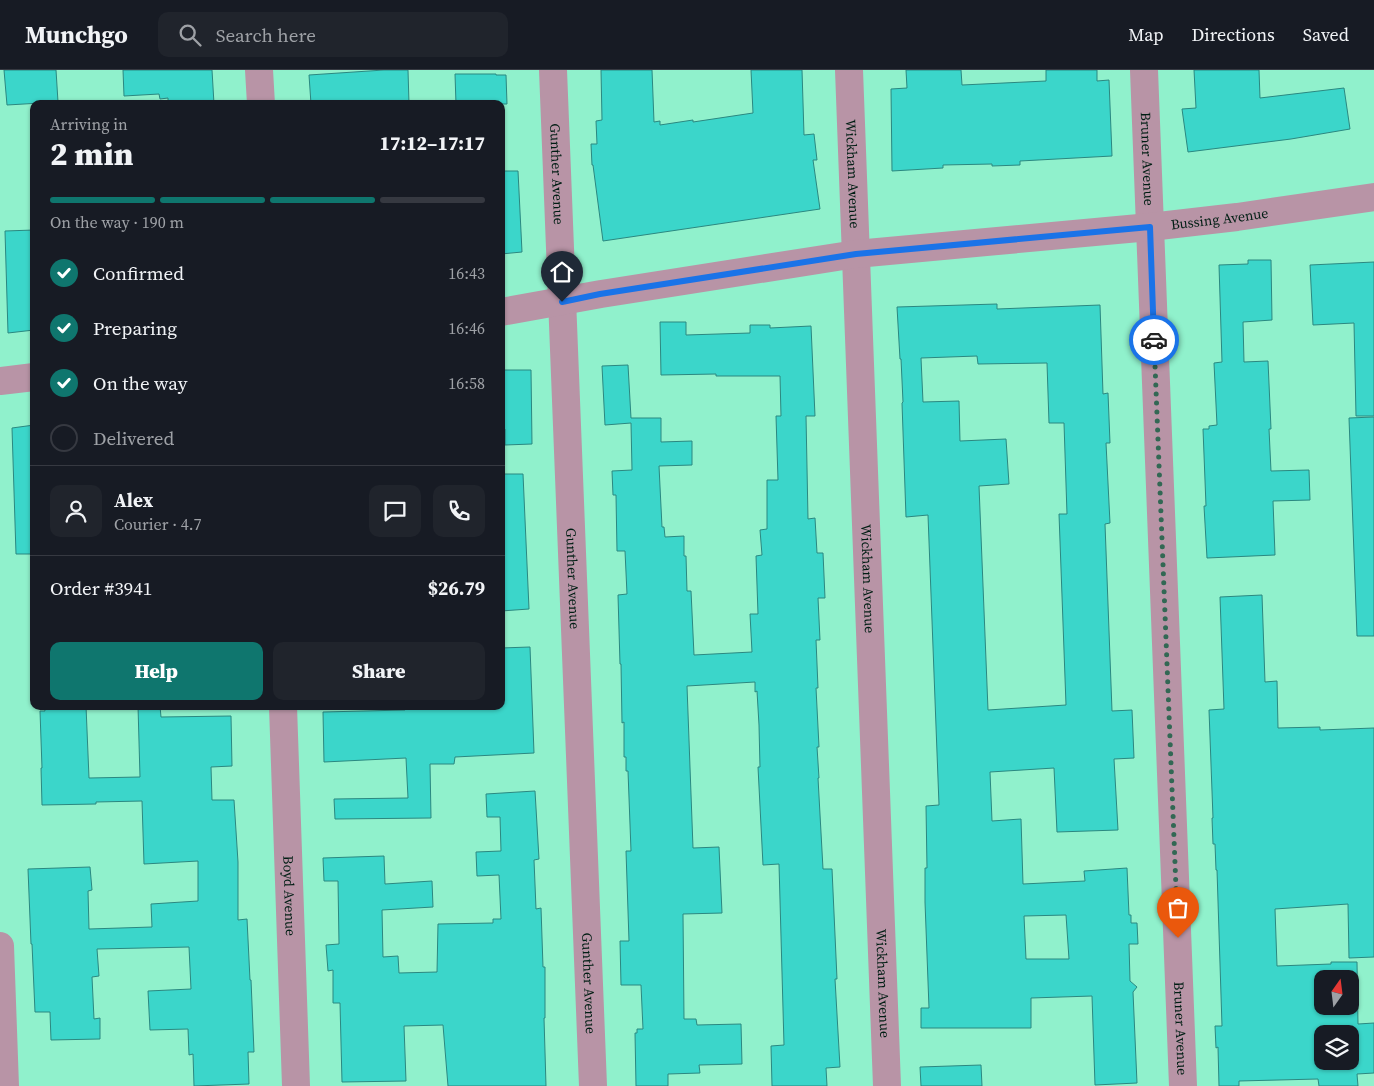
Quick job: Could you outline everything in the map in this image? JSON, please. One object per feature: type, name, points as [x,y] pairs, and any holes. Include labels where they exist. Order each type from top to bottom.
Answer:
[{"type":"street","points":[[259,70],[261,100]]},
{"type":"street","name":"Gunther Avenue","points":[[553,70],[593,1086]]},
{"type":"street","name":"Wickham Avenue","points":[[849,70],[887,1086]]},
{"type":"street","name":"Bruner Avenue","points":[[1144,70],[1184,1086]]},
{"type":"street","name":"Bussing Avenue","points":[[505,311],[600,294],[856,254],[1150,227],[1237,217],[1374,197]]},
{"type":"street","points":[[0,381],[30,377]]},
{"type":"street","name":"Boyd Avenue","points":[[283,710],[296,1086]]},
{"type":"street","points":[[0,946],[5,1086]]},
{"type":"building","points":[[4,70],[56,70],[58,100],[30,100],[30,104],[7,105]]},
{"type":"building","points":[[123,70],[212,70],[214,100],[168,100],[168,98],[160,99],[159,94],[124,96]]},
{"type":"building","points":[[408,70],[409,100],[311,100],[309,75]]},
{"type":"building","points":[[601,70],[652,70],[654,122],[660,121],[660,125],[753,113],[751,70],[802,70],[804,135],[814,134],[817,160],[813,160],[820,209],[603,241],[592,165],[591,144],[597,144],[596,121],[602,120]]},
{"type":"building","points":[[906,70],[961,70],[962,85],[1046,81],[1046,70],[1097,70],[1097,81],[1109,80],[1112,156],[1020,161],[1020,165],[943,165],[943,168],[892,171],[891,89],[907,88]]},
{"type":"building","points":[[1194,70],[1259,70],[1260,98],[1344,88],[1350,129],[1291,139],[1188,152],[1182,109],[1196,108]]},
{"type":"building","points":[[455,74],[506,75],[507,104],[505,104],[505,100],[456,100]]},
{"type":"building","points":[[505,171],[518,171],[522,252],[505,254]]},
{"type":"building","points":[[30,230],[30,330],[8,333],[5,231]]},
{"type":"building","points":[[1248,260],[1271,260],[1272,320],[1243,322],[1244,362],[1268,361],[1271,471],[1309,470],[1310,500],[1273,501],[1275,555],[1207,558],[1203,429],[1209,429],[1209,426],[1217,425],[1214,363],[1222,362],[1219,265],[1248,264]]},
{"type":"building","points":[[1374,262],[1374,416],[1356,416],[1354,323],[1313,325],[1310,265]]},
{"type":"building","points":[[997,304],[997,309],[1100,305],[1103,394],[1108,393],[1110,443],[1106,443],[1110,523],[1105,524],[1112,711],[1132,710],[1134,758],[1114,759],[1118,830],[1057,832],[1054,768],[990,772],[992,821],[1021,819],[1023,884],[1085,881],[1084,871],[1127,868],[1129,915],[1131,915],[1131,923],[1137,923],[1138,944],[1129,944],[1130,981],[1137,987],[1133,992],[1137,1083],[1095,1085],[1092,996],[1031,998],[1031,1028],[921,1028],[921,1008],[929,1008],[925,902],[925,868],[927,868],[926,806],[939,805],[928,515],[906,517],[903,402],[897,307]],"holes":[[[977,356],[978,364],[1047,363],[1049,423],[1064,423],[1067,514],[1059,514],[1066,705],[988,710],[979,486],[1009,484],[1006,439],[960,441],[959,401],[923,402],[921,358]],[[1066,915],[1069,959],[1026,959],[1024,916]]]},
{"type":"building","points":[[660,322],[686,322],[686,335],[750,333],[750,325],[770,325],[770,328],[811,326],[815,416],[806,416],[808,519],[815,518],[817,553],[823,553],[825,598],[818,598],[820,640],[816,640],[818,778],[823,869],[832,869],[840,1067],[826,1068],[827,1086],[772,1086],[771,1046],[784,1045],[779,864],[763,865],[758,767],[760,767],[759,725],[755,682],[687,686],[693,848],[719,847],[722,913],[683,914],[684,1019],[696,1019],[697,1025],[741,1024],[742,1064],[699,1065],[700,1073],[668,1074],[668,1086],[636,1086],[635,1033],[637,1033],[637,1029],[643,1029],[641,985],[621,985],[620,941],[629,941],[626,851],[631,851],[628,771],[626,771],[626,757],[624,757],[624,722],[622,723],[618,595],[627,594],[625,551],[617,551],[616,495],[613,495],[612,471],[632,470],[631,423],[605,425],[602,366],[628,365],[631,418],[661,418],[661,442],[692,441],[692,465],[659,466],[662,527],[664,527],[665,537],[684,536],[687,591],[691,591],[694,655],[752,652],[750,614],[758,614],[756,556],[762,555],[760,530],[767,529],[767,480],[778,480],[776,416],[781,416],[780,376],[661,375]]},
{"type":"building","points":[[505,370],[531,370],[532,444],[505,445]]},
{"type":"building","points":[[1374,417],[1374,636],[1357,636],[1349,418]]},
{"type":"building","points":[[30,426],[30,554],[16,554],[12,428]]},
{"type":"building","points":[[505,474],[523,474],[529,609],[505,611]]},
{"type":"building","points":[[1262,595],[1265,682],[1277,681],[1278,728],[1320,727],[1320,730],[1374,728],[1374,957],[1349,958],[1348,904],[1275,909],[1277,966],[1357,962],[1357,970],[1314,970],[1314,1015],[1358,1015],[1358,1024],[1374,1023],[1374,1073],[1357,1074],[1358,1086],[1319,1086],[1318,1079],[1239,1081],[1239,1086],[1219,1086],[1218,1047],[1216,1048],[1215,1026],[1222,1026],[1217,870],[1215,844],[1213,844],[1209,710],[1224,709],[1220,597]]},
{"type":"building","points":[[530,647],[534,753],[455,757],[454,764],[430,764],[431,818],[335,819],[334,799],[408,798],[406,758],[324,762],[323,712],[505,710],[505,648]]},
{"type":"building","points":[[86,710],[89,778],[140,777],[138,710],[160,710],[161,717],[231,716],[232,766],[211,767],[212,800],[234,800],[238,862],[238,920],[247,919],[251,980],[254,1052],[248,1052],[249,1084],[194,1086],[193,1054],[189,1055],[188,1029],[150,1030],[148,991],[191,989],[189,947],[97,949],[99,976],[92,977],[94,1019],[100,1018],[100,1039],[51,1040],[50,1012],[35,1012],[28,869],[90,867],[92,890],[88,891],[89,929],[152,927],[151,904],[198,901],[198,861],[144,864],[142,801],[42,805],[40,711]]},
{"type":"building","points":[[535,791],[539,859],[534,860],[536,909],[541,908],[543,967],[545,967],[546,1086],[448,1086],[443,1025],[404,1026],[406,1081],[342,1082],[340,1003],[333,1003],[333,970],[328,971],[326,945],[339,944],[338,881],[324,881],[323,858],[384,856],[385,884],[432,881],[433,907],[382,910],[383,957],[398,956],[399,973],[437,972],[438,924],[493,923],[493,919],[501,919],[499,875],[477,876],[476,852],[501,851],[500,817],[487,817],[486,794]]},
{"type":"building","points":[[981,1065],[982,1086],[921,1086],[920,1067]]},
{"type":"way so far","points":[[1154,340],[1178,938]]},
{"type":"route","points":[[562,302],[600,294],[856,254],[1150,227],[1154,340]]}]
